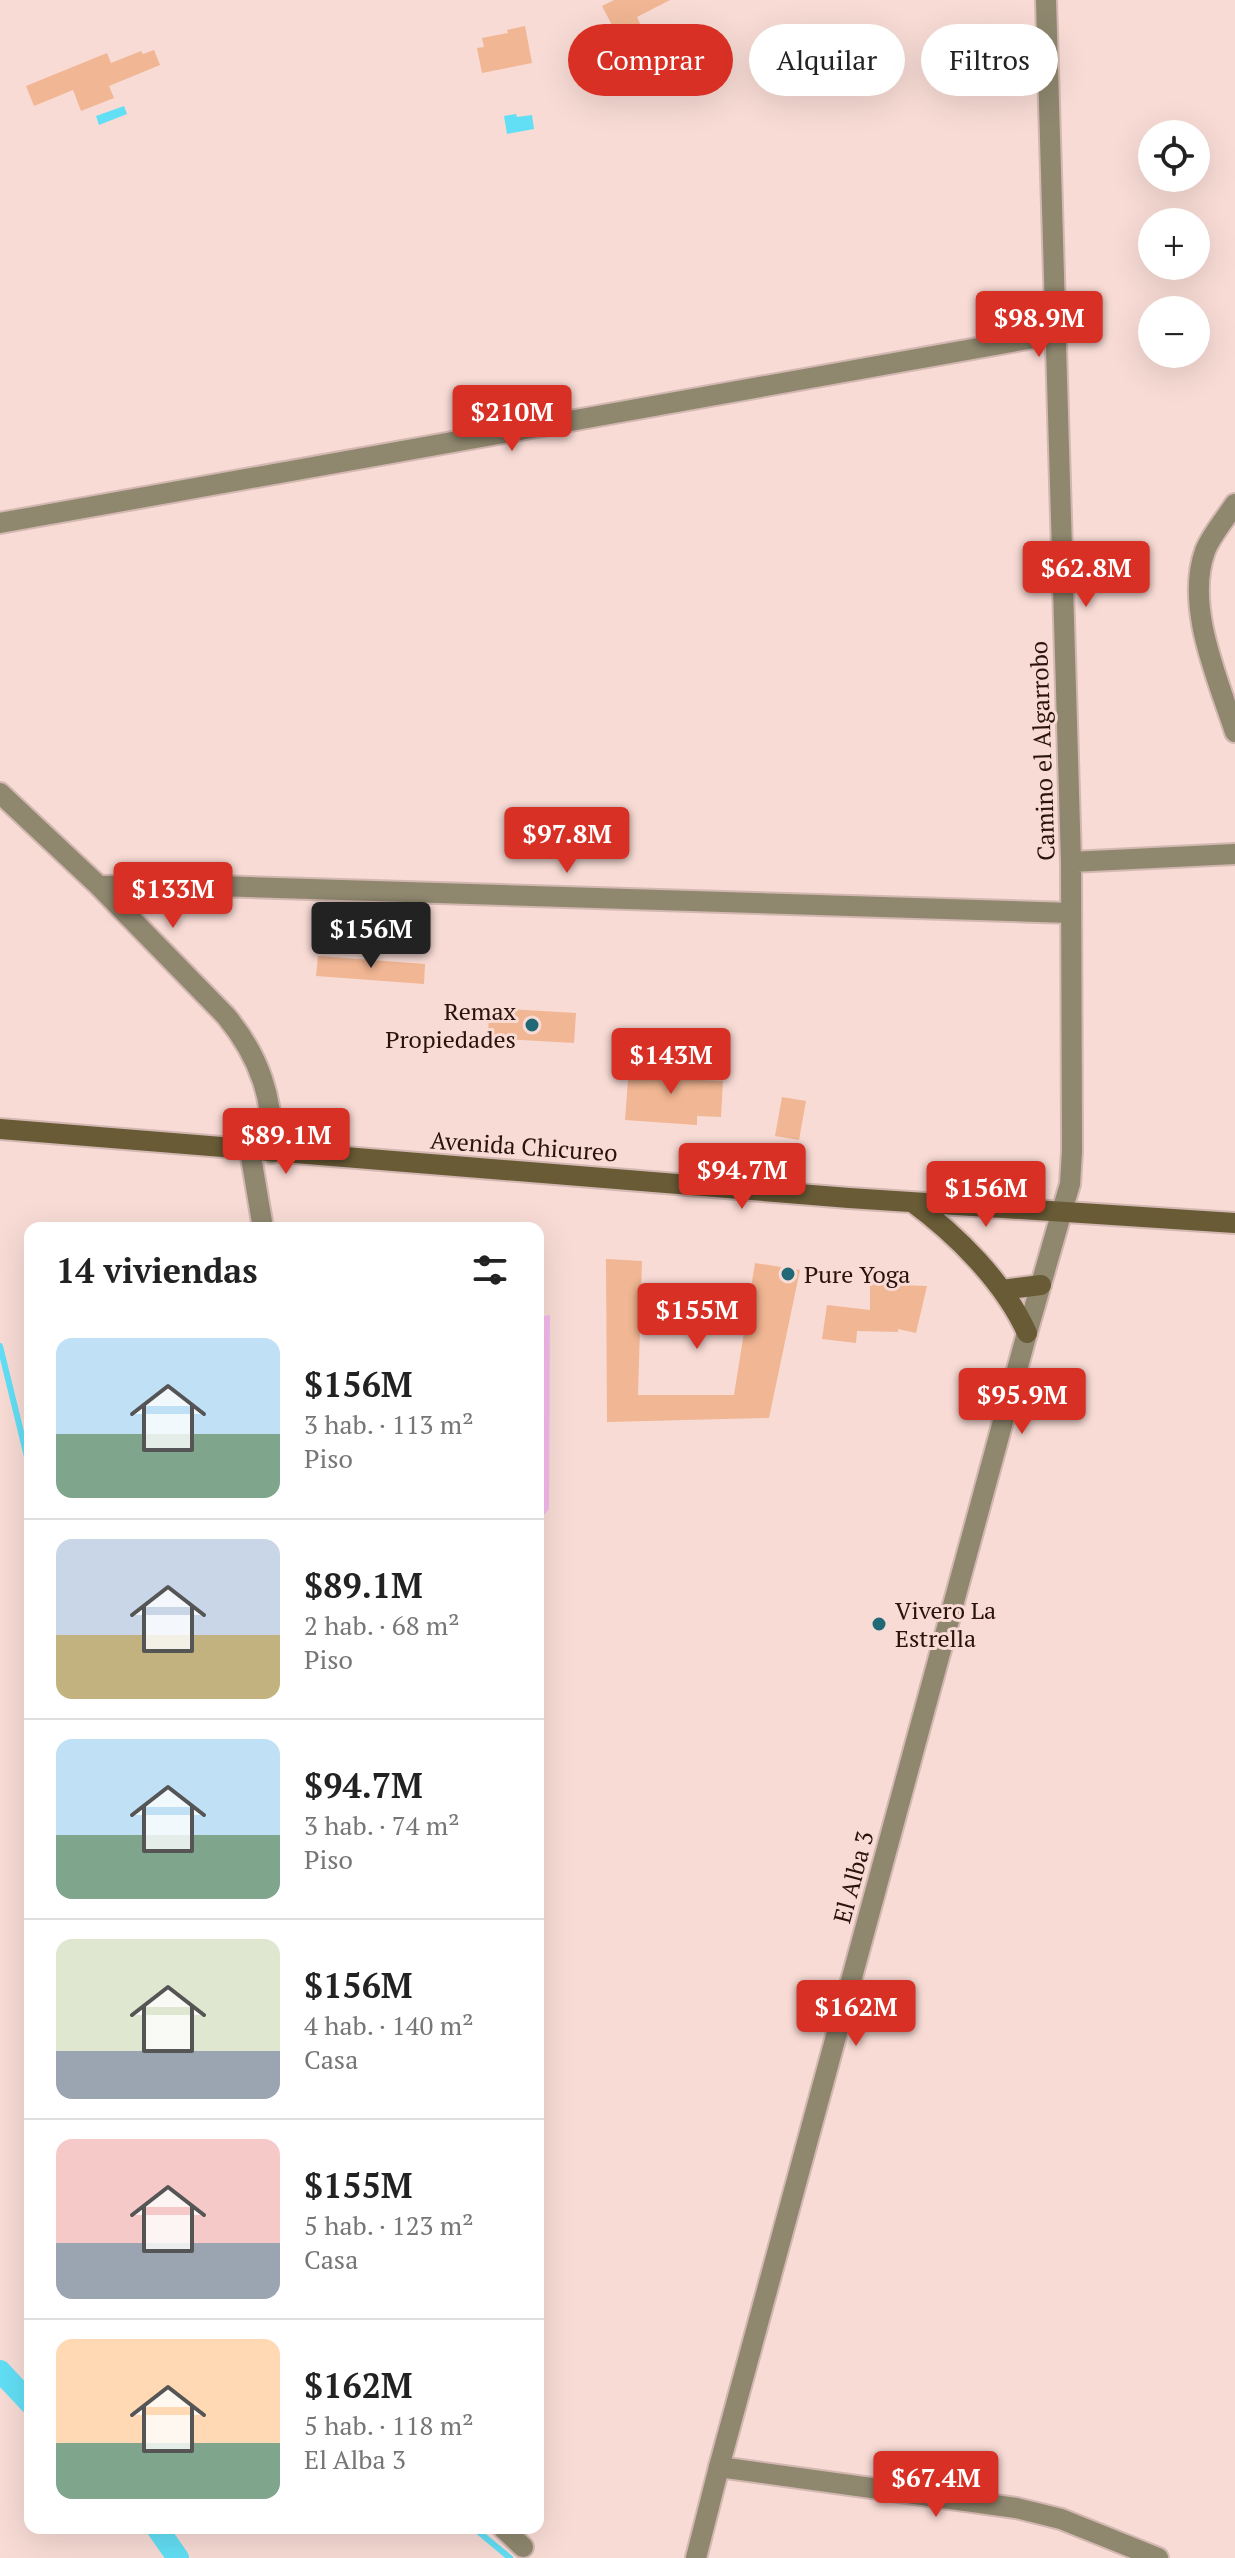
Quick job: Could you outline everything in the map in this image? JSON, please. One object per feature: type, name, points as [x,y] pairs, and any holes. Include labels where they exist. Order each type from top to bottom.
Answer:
[{"type":"main road","name":"Avenida Chicureo","points":[[0,1129],[912,1202],[1235,1223]]},
{"type":"main road","points":[[912,1202],[945,1228],[1002,1290],[1027,1333]]},
{"type":"main road","points":[[1002,1290],[1041,1285]]},
{"type":"street","name":"Camino el Algarrobo","points":[[1046,0],[1071,862],[1072,1159],[1070,1184],[1062,1211]]},
{"type":"street","points":[[0,523],[1056,334]]},
{"type":"street","points":[[1235,504],[1205,551],[1198,597],[1205,641],[1235,732]]},
{"type":"street","points":[[0,793],[99,886],[241,1034],[254,1055],[268,1094],[272,1113],[272,1153]]},
{"type":"street","points":[[1071,862],[1235,854]]},
{"type":"street","points":[[99,886],[185,885],[1071,913]]},
{"type":"street","points":[[250,1151],[262,1222]]},
{"type":"street","name":"El Alba 3","points":[[696,2558],[1062,1211]]},
{"type":"street","points":[[719,2467],[1016,2508],[1061,2519],[1158,2558]]},
{"type":"street","points":[[509,2534],[523,2547]]},
{"type":"shaded area","points":[[550,1315],[549,1509],[544,1515],[544,1316]]},
{"type":"water","points":[[124,106],[127,114],[99,125],[96,116]]},
{"type":"water","points":[[516,114],[517,117],[532,115],[534,129],[507,134],[504,116]]},
{"type":"building","points":[[614,0],[670,0],[637,17],[640,24],[611,24],[602,6]]},
{"type":"building","points":[[525,26],[532,63],[482,73],[477,48],[484,47],[482,38]]},
{"type":"building","points":[[154,50],[160,65],[109,86],[114,98],[81,111],[73,90],[34,106],[26,86],[107,53],[111,63],[141,51],[143,54]]},
{"type":"building","points":[[318,956],[425,964],[424,984],[316,976]]},
{"type":"building","name":"Remax Propiedades","points":[[489,1008],[576,1013],[574,1043],[488,1038]]},
{"type":"building","points":[[629,1067],[700,1072],[700,1080],[723,1081],[721,1117],[697,1116],[697,1125],[625,1120]]},
{"type":"building","points":[[782,1097],[806,1101],[799,1140],[775,1136]]},
{"type":"building","points":[[606,1259],[642,1261],[638,1395],[734,1395],[755,1263],[800,1270],[769,1418],[607,1422]]},
{"type":"building","points":[[870,1284],[927,1286],[916,1333],[898,1329],[898,1332],[857,1331],[856,1343],[822,1339],[827,1305],[870,1310]]},
{"type":"waterway","points":[[0,1346],[24,1444]]},
{"type":"waterway","points":[[0,2371],[24,2397]]},
{"type":"waterway","points":[[161,2534],[178,2558]]},
{"type":"waterway","points":[[481,2534],[510,2558]]},
{"type":"place","name":"Remax Propiedades","points":[[532,1025]]},
{"type":"place","name":"Pure Yoga","points":[[788,1274]]},
{"type":"place","name":"Vivero La Estrella","points":[[879,1624]]}]
